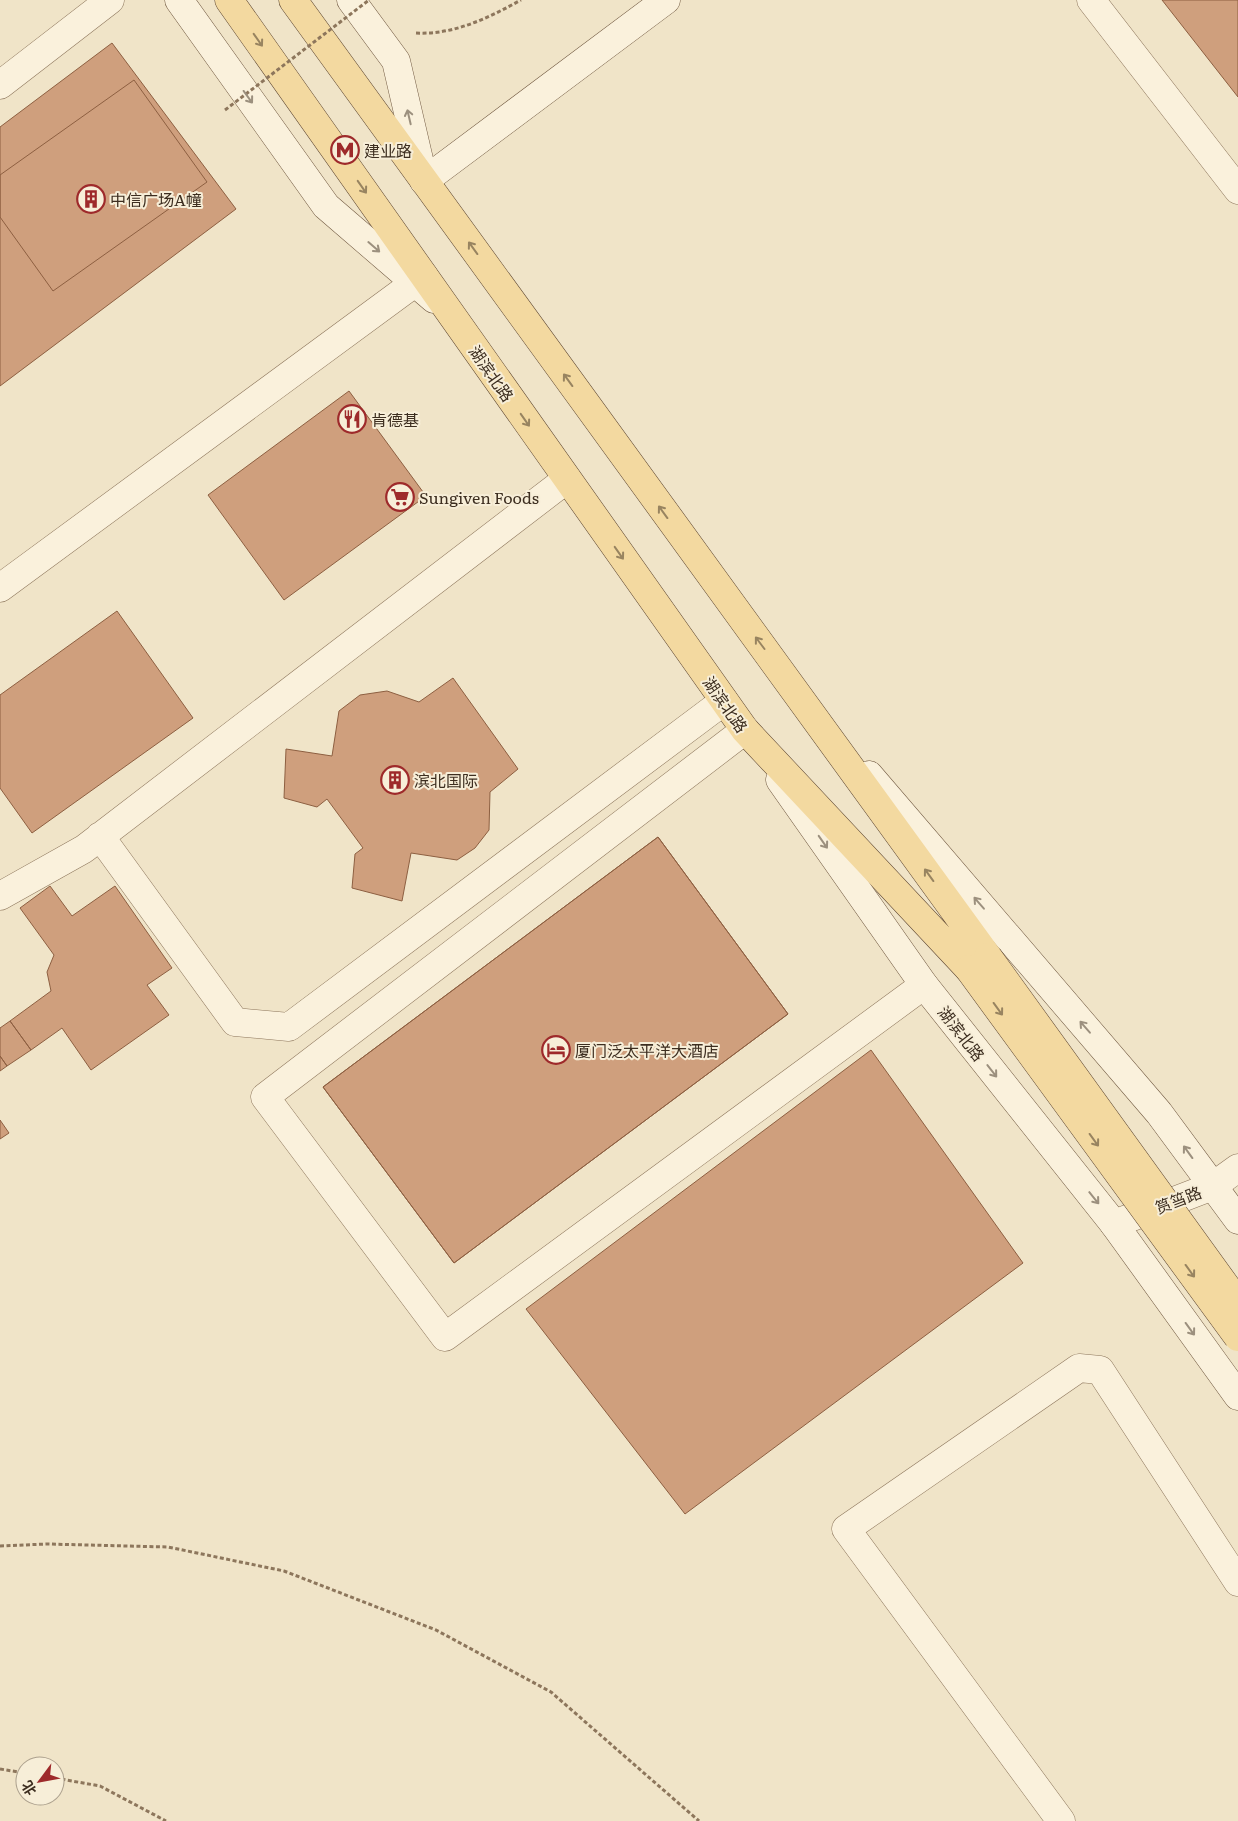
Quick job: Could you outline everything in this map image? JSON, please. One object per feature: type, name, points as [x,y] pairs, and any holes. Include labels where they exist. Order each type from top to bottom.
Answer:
[{"type":"main road","name":"湖滨北路","points":[[230,0],[420,279],[449,312],[745,730]]},
{"type":"main road","points":[[293,0],[717,586],[789,682],[979,963],[1238,1337]]},
{"type":"main road","points":[[745,730],[979,963],[1238,1303]]},
{"type":"street","points":[[0,85],[110,0]]},
{"type":"street","points":[[0,588],[420,279],[326,206],[179,0]]},
{"type":"street","points":[[363,4],[396,61],[424,181],[666,0]]},
{"type":"street","points":[[1091,0],[1238,190]]},
{"type":"street","points":[[0,896],[84,849],[567,479]]},
{"type":"street","points":[[789,682],[1159,1113],[1238,1220]]},
{"type":"street","points":[[100,836],[235,1022],[289,1027],[724,701]]},
{"type":"street","points":[[745,730],[265,1097],[446,1337],[924,985]]},
{"type":"street","name":"湖滨北路","points":[[745,730],[924,985],[1114,1224],[1238,1396]]},
{"type":"street","name":"筼筜路","points":[[1114,1224],[1213,1186],[1238,1168]]},
{"type":"street","points":[[1061,1821],[846,1529],[1079,1368],[1100,1370],[1238,1582]]},
{"type":"path","points":[[363,4],[369,0]]},
{"type":"path","points":[[225,110],[369,0]]},
{"type":"path","points":[[415,33],[433,34],[463,27],[496,14],[521,0]]},
{"type":"path","points":[[0,1546],[47,1544],[168,1547],[284,1570],[436,1630],[551,1692],[698,1821]]},
{"type":"path","points":[[0,1769],[15,1771]]},
{"type":"path","points":[[65,1780],[100,1786],[166,1821]]},
{"type":"building","points":[[1162,0],[1238,0],[1238,97]]},
{"type":"building","points":[[112,43],[236,209],[0,386],[0,127]]},
{"type":"building","name":"中信广场A幢","points":[[134,80],[207,182],[53,291],[0,217],[0,175]]},
{"type":"building","points":[[349,391],[426,496],[284,600],[208,495]]},
{"type":"building","points":[[117,611],[193,718],[32,833],[0,788],[0,695]]},
{"type":"building","name":"滨北国际","points":[[453,678],[518,769],[490,792],[489,830],[475,848],[457,860],[411,853],[402,901],[352,888],[355,854],[363,848],[327,799],[317,807],[284,798],[286,749],[332,756],[339,711],[360,695],[387,691],[419,702]]},
{"type":"building","name":"厦门泛太平洋大酒店","points":[[658,837],[788,1014],[454,1263],[323,1087]]},
{"type":"building","name":"厦门泛太平洋大酒店","points":[[658,837],[788,1014],[454,1263],[323,1087]]},
{"type":"building","points":[[50,886],[72,916],[115,886],[172,968],[147,985],[169,1015],[91,1070],[62,1028],[31,1050],[10,1021],[51,991],[47,972],[54,955],[20,908]]},
{"type":"building","points":[[10,1021],[31,1050],[7,1066],[0,1056],[0,1028]]},
{"type":"building","points":[[871,1050],[1023,1263],[685,1514],[526,1309]]},
{"type":"building","points":[[0,1056],[7,1066],[0,1071]]},
{"type":"building","points":[[0,1120],[9,1133],[0,1139]]},
{"type":"place","name":"建业路","points":[[345,150]]},
{"type":"place","name":"中信广场A幢","points":[[91,199]]},
{"type":"place","name":"肯德基","points":[[352,419]]},
{"type":"place","name":"Sungiven Foods","points":[[400,497]]},
{"type":"place","name":"滨北国际","points":[[395,780]]},
{"type":"place","name":"厦门泛太平洋大酒店","points":[[556,1050]]}]
